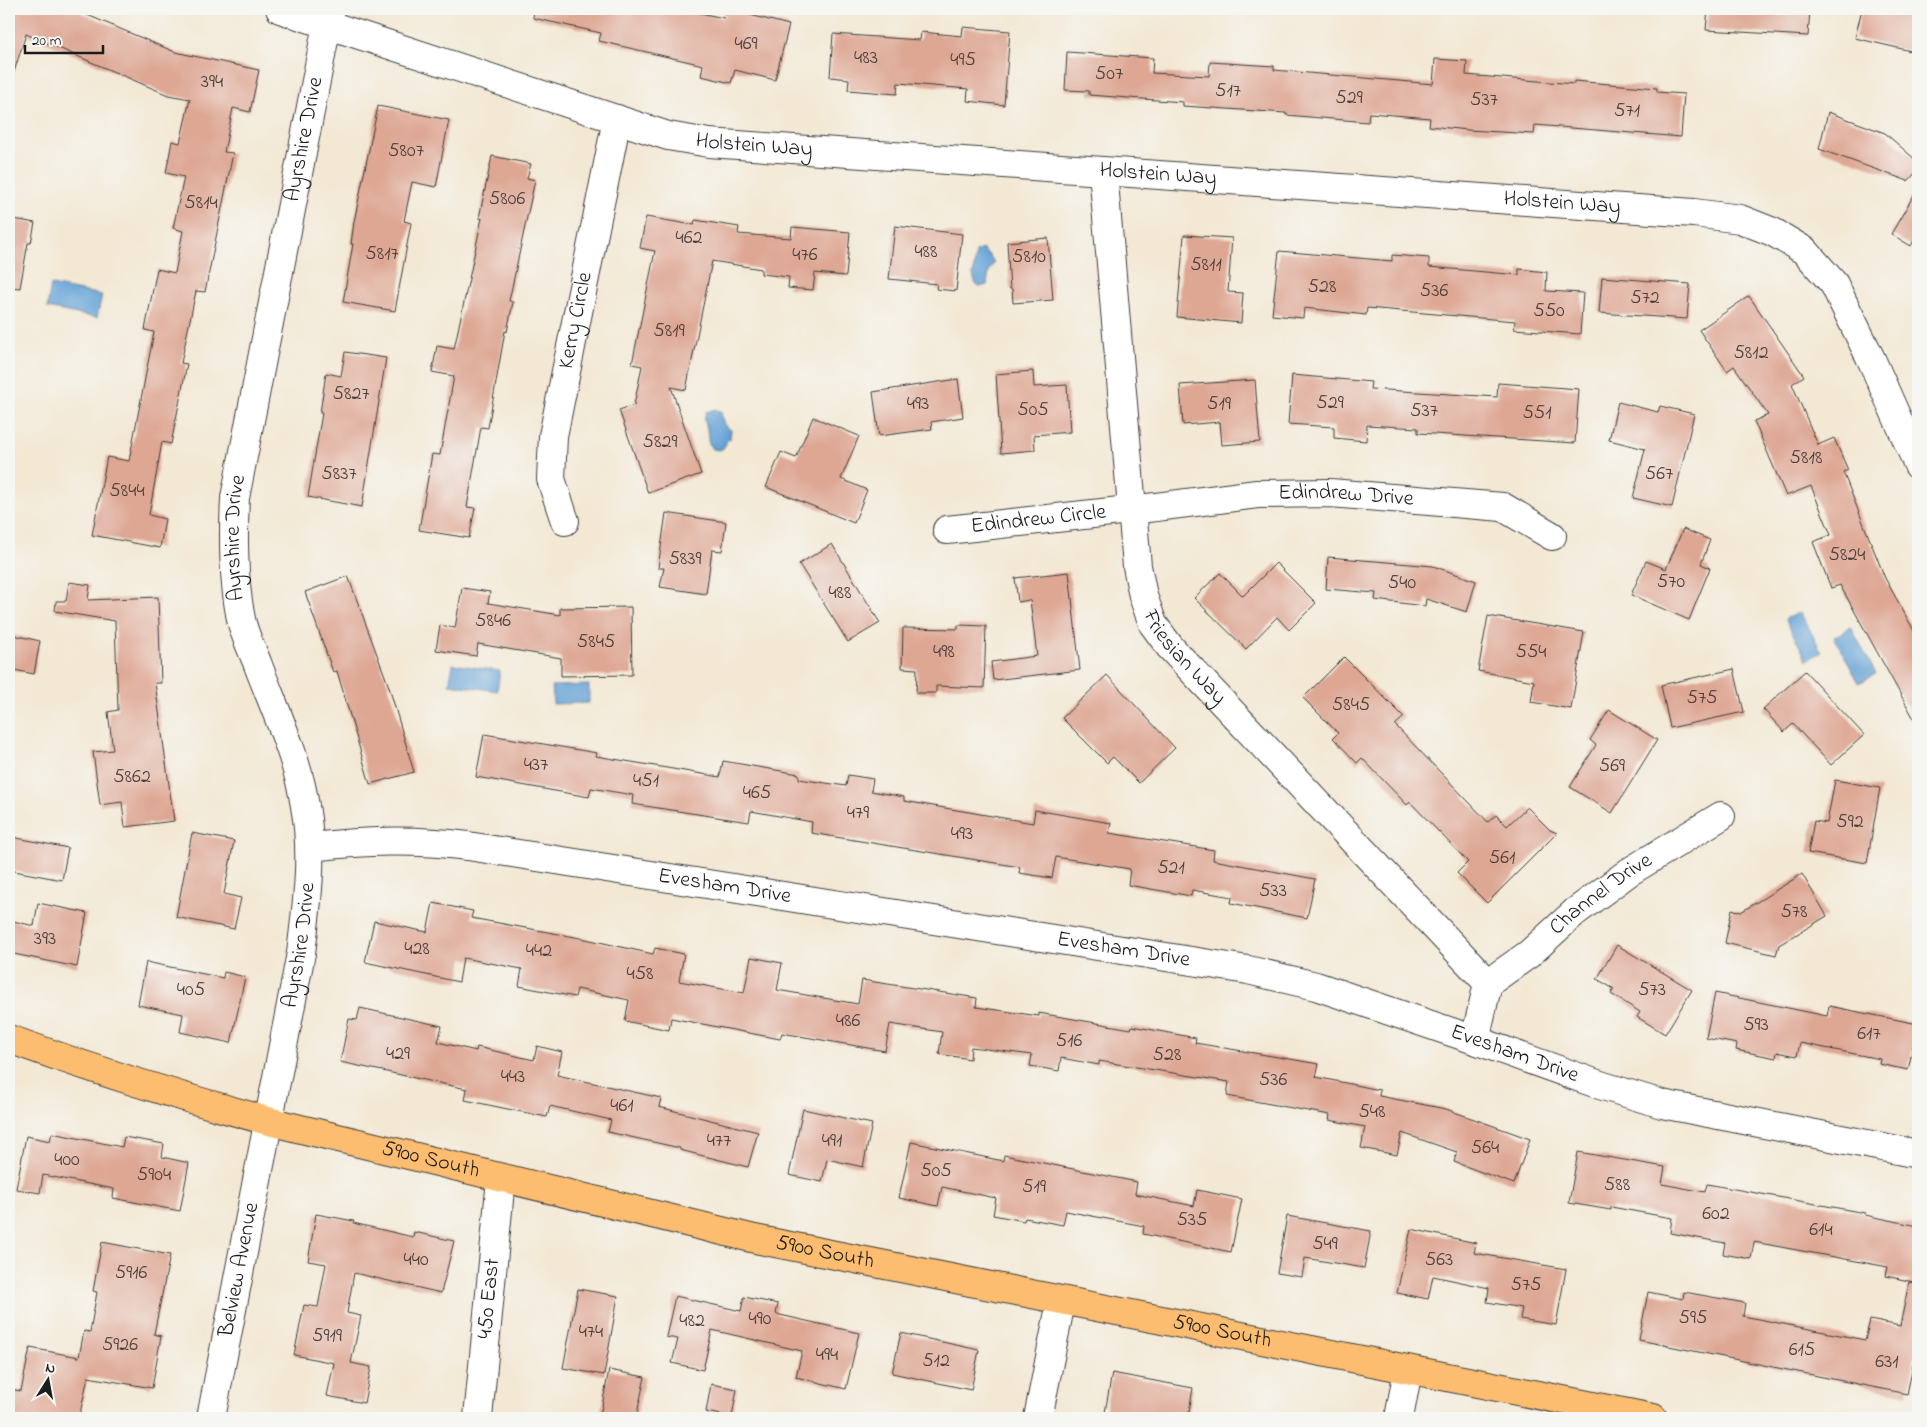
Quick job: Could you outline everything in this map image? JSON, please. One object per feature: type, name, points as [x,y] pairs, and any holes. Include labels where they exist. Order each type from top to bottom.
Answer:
[{"type":"main road","name":"5900 South","points":[[9,1039],[100,1071],[268,1121],[501,1179],[755,1239],[1061,1302],[1653,1418]]},
{"type":"street","name":"Holstein Way","points":[[280,9],[329,16],[617,119],[668,136],[709,143],[1694,213],[1740,219],[1773,232],[1805,251],[1834,284],[1872,360],[1918,465]]},
{"type":"street","name":"Ayrshire Drive","points":[[268,1121],[301,953],[310,888],[310,847],[305,805],[293,760],[241,620],[236,577],[235,498],[329,16]]},
{"type":"street","name":"Kerry Circle","points":[[565,521],[551,479],[553,436],[617,119]]},
{"type":"street","name":"Friesian Way","points":[[1103,171],[1137,566],[1143,596],[1153,624],[1170,648],[1488,983]]},
{"type":"street","name":"Edindrew Drive","points":[[1131,510],[1257,494],[1330,493],[1504,507],[1552,536]]},
{"type":"street","name":"Edindrew Circle","points":[[947,530],[1131,510]]},
{"type":"street","name":"Channel Drive","points":[[1488,983],[1529,954],[1575,912],[1629,872],[1721,816]]},
{"type":"street","name":"Evesham Drive","points":[[310,847],[403,840],[468,846],[1238,968],[1316,986],[1600,1085],[1662,1104],[1918,1154]]},
{"type":"street","points":[[1475,1040],[1488,983]]},
{"type":"street","name":"Belview Avenue","points":[[211,1418],[268,1121]]},
{"type":"street","name":"450 East","points":[[478,1418],[501,1179]]},
{"type":"street","points":[[1038,1418],[1061,1302]]},
{"type":"street","points":[[1398,1418],[1408,1370]]},
{"type":"water","points":[[982,249],[991,257],[994,263],[989,271],[987,285],[980,287],[976,285],[973,275],[976,252]]},
{"type":"water","points":[[51,285],[102,295],[97,318],[47,308]]},
{"type":"water","points":[[715,409],[721,412],[724,425],[731,430],[730,439],[727,440],[724,448],[719,450],[712,449],[710,446],[704,420],[706,412]]},
{"type":"water","points":[[1800,612],[1822,652],[1807,660],[1785,619]]},
{"type":"water","points":[[1851,627],[1876,674],[1859,683],[1834,637]]},
{"type":"water","points":[[453,664],[500,671],[497,691],[449,684]]},
{"type":"water","points":[[589,685],[589,703],[553,704],[552,686]]},
{"type":"building","points":[[9,9],[73,9],[175,52],[259,70],[250,112],[233,108],[224,152],[233,153],[205,292],[196,291],[181,363],[187,364],[171,444],[162,442],[149,515],[165,519],[160,548],[92,535],[107,457],[129,461],[154,332],[145,330],[157,269],[175,273],[183,231],[173,228],[184,177],[166,173],[172,141],[180,143],[190,99],[168,95],[26,34],[13,75],[9,74]]},
{"type":"building","points":[[534,9],[681,9],[724,18],[727,9],[789,25],[775,80],[735,70],[731,83],[701,76],[703,65],[599,41],[601,33],[533,18]]},
{"type":"building","points":[[1708,9],[1810,9],[1808,36],[1706,30]]},
{"type":"building","points":[[1862,9],[1918,9],[1918,40],[1915,52],[1855,38]]},
{"type":"building","points":[[963,27],[1010,31],[1004,105],[967,101],[968,89],[898,83],[897,94],[848,90],[849,79],[830,77],[833,34],[920,40],[921,32],[962,36]]},
{"type":"building","points":[[1067,52],[1153,58],[1152,73],[1209,76],[1210,62],[1274,66],[1274,70],[1433,84],[1435,59],[1467,61],[1466,75],[1574,84],[1574,81],[1657,88],[1657,92],[1684,94],[1681,137],[1535,125],[1534,134],[1468,130],[1429,126],[1430,118],[1369,113],[1368,122],[1286,115],[1286,113],[1183,106],[1183,102],[1089,95],[1089,91],[1065,90]]},
{"type":"building","points":[[378,106],[449,120],[436,187],[412,182],[404,221],[411,223],[395,311],[343,302],[353,244],[351,244],[354,222]]},
{"type":"building","points":[[1828,112],[1885,133],[1918,162],[1918,170],[1908,181],[1819,149]]},
{"type":"building","points":[[492,156],[531,164],[527,178],[535,180],[509,301],[513,302],[507,332],[505,331],[488,428],[481,427],[467,507],[475,508],[469,538],[419,530],[432,454],[440,455],[454,376],[432,372],[437,346],[454,349],[482,218],[479,218]]},
{"type":"building","points":[[1918,188],[1918,233],[1911,246],[1891,234]]},
{"type":"building","points":[[646,217],[694,225],[695,220],[739,227],[738,234],[791,238],[792,227],[850,232],[846,276],[815,273],[813,290],[788,288],[789,277],[761,274],[761,269],[712,261],[686,390],[671,387],[701,474],[648,493],[619,410],[634,405],[642,366],[632,364],[655,251],[640,248]]},
{"type":"building","points":[[9,218],[35,223],[31,243],[28,243],[20,288],[9,287]]},
{"type":"building","points":[[895,226],[962,234],[956,291],[936,289],[937,284],[889,279]]},
{"type":"building","points":[[1184,235],[1232,238],[1228,292],[1243,293],[1241,323],[1177,317]]},
{"type":"building","points":[[1048,238],[1053,300],[1013,303],[1012,289],[1010,289],[1007,242]]},
{"type":"building","points":[[1279,251],[1392,261],[1392,255],[1429,258],[1429,267],[1519,275],[1519,269],[1547,272],[1546,291],[1583,293],[1580,334],[1514,329],[1515,321],[1367,308],[1366,315],[1304,308],[1303,318],[1272,315]]},
{"type":"building","points":[[1602,277],[1690,284],[1687,319],[1599,313]]},
{"type":"building","points":[[1749,296],[1804,376],[1792,384],[1818,445],[1834,438],[1848,470],[1843,472],[1885,578],[1918,638],[1918,726],[1840,585],[1831,588],[1813,542],[1831,535],[1811,486],[1786,496],[1754,421],[1768,415],[1734,366],[1727,371],[1699,330]]},
{"type":"building","points":[[345,352],[386,358],[362,507],[308,497],[322,413],[320,413],[326,373],[341,376]]},
{"type":"building","points":[[1033,371],[1034,387],[1067,385],[1070,432],[1034,435],[1035,450],[1001,453],[996,374]]},
{"type":"building","points":[[1292,375],[1371,382],[1370,389],[1497,397],[1498,383],[1579,389],[1575,443],[1418,433],[1418,428],[1367,425],[1366,441],[1334,438],[1334,427],[1288,424]]},
{"type":"building","points":[[958,379],[963,417],[931,422],[932,429],[879,436],[873,392]]},
{"type":"building","points":[[1255,380],[1260,442],[1222,445],[1220,422],[1183,425],[1180,385]]},
{"type":"building","points":[[1618,402],[1658,412],[1660,406],[1694,414],[1672,507],[1633,498],[1645,449],[1609,440]]},
{"type":"building","points":[[813,417],[859,436],[841,479],[867,490],[854,523],[766,487],[781,452],[796,458]]},
{"type":"building","points":[[666,513],[726,522],[722,551],[712,550],[706,594],[660,587],[664,568],[658,568]]},
{"type":"building","points":[[1683,529],[1710,540],[1701,564],[1710,568],[1689,620],[1631,595],[1646,561],[1666,569]]},
{"type":"building","points":[[832,544],[880,623],[848,642],[799,564]]},
{"type":"building","points":[[1328,557],[1433,566],[1476,581],[1467,612],[1426,599],[1425,606],[1375,600],[1376,593],[1326,589]]},
{"type":"building","points":[[1276,563],[1316,603],[1289,630],[1277,617],[1246,649],[1194,598],[1220,573],[1243,596]]},
{"type":"building","points":[[1069,572],[1080,670],[993,680],[991,662],[1037,656],[1030,600],[1018,602],[1015,578]]},
{"type":"building","points":[[348,576],[389,687],[414,772],[370,784],[337,671],[333,672],[305,592]]},
{"type":"building","points":[[69,582],[90,585],[88,600],[158,597],[161,683],[155,683],[174,821],[125,827],[122,802],[100,805],[93,752],[113,750],[108,712],[118,710],[115,621],[55,611],[56,601],[66,601]]},
{"type":"building","points":[[462,588],[490,592],[488,603],[560,615],[560,608],[631,607],[632,675],[561,676],[561,658],[478,644],[476,656],[436,650],[440,625],[455,628]]},
{"type":"building","points":[[1488,616],[1584,632],[1571,709],[1531,702],[1534,681],[1478,671]]},
{"type":"building","points":[[958,625],[986,626],[984,688],[936,686],[936,693],[916,693],[917,669],[902,668],[903,628],[958,629]]},
{"type":"building","points":[[9,634],[40,641],[34,674],[9,669]]},
{"type":"building","points":[[1344,657],[1404,717],[1395,725],[1488,822],[1496,815],[1507,826],[1527,807],[1550,830],[1557,833],[1487,903],[1457,873],[1468,862],[1410,802],[1407,805],[1362,758],[1357,763],[1333,738],[1338,733],[1303,698]]},
{"type":"building","points":[[1734,669],[1744,712],[1670,728],[1661,685]]},
{"type":"building","points":[[1805,671],[1864,735],[1831,765],[1793,724],[1784,732],[1763,709]]},
{"type":"building","points":[[1107,675],[1175,748],[1139,783],[1113,757],[1107,763],[1062,718]]},
{"type":"building","points":[[1609,710],[1657,740],[1612,813],[1570,787],[1596,745],[1590,740]]},
{"type":"building","points":[[484,734],[597,753],[596,756],[720,777],[723,761],[799,774],[799,779],[846,786],[848,775],[873,779],[871,791],[904,797],[904,801],[1033,823],[1035,810],[1111,823],[1109,833],[1214,850],[1213,860],[1315,879],[1307,918],[1231,903],[1232,897],[1192,890],[1191,896],[1128,885],[1130,869],[1056,857],[1052,878],[1019,873],[1020,867],[811,833],[812,822],[751,811],[749,822],[632,804],[633,795],[591,788],[589,797],[476,777]]},
{"type":"building","points":[[1835,780],[1880,788],[1867,863],[1808,853],[1814,821],[1827,823]]},
{"type":"building","points":[[192,833],[234,841],[224,894],[241,898],[234,929],[176,917]]},
{"type":"building","points":[[12,837],[68,848],[62,880],[9,870],[9,851]]},
{"type":"building","points":[[1802,874],[1827,916],[1779,945],[1776,955],[1725,943],[1732,909],[1741,912]]},
{"type":"building","points":[[38,903],[87,913],[77,967],[9,953],[9,920],[34,926]]},
{"type":"building","points":[[433,903],[473,911],[471,918],[586,939],[653,954],[655,948],[684,954],[679,981],[744,993],[751,957],[782,963],[777,990],[858,1004],[862,980],[977,998],[976,1007],[1039,1016],[1039,1013],[1131,1029],[1132,1026],[1196,1038],[1195,1043],[1319,1064],[1316,1077],[1380,1090],[1379,1096],[1446,1109],[1530,1139],[1514,1184],[1454,1162],[1457,1152],[1402,1133],[1397,1155],[1361,1148],[1365,1127],[1329,1120],[1330,1115],[1227,1096],[1229,1082],[1099,1061],[1099,1065],[1061,1058],[1059,1071],[1030,1066],[1032,1055],[971,1047],[970,1059],[939,1054],[942,1032],[890,1024],[885,1051],[782,1033],[780,1039],[671,1018],[669,1030],[625,1021],[629,1000],[577,989],[575,997],[519,986],[522,969],[463,958],[459,982],[365,962],[374,921],[427,932]]},
{"type":"building","points":[[1617,945],[1692,990],[1665,1034],[1637,1017],[1640,1012],[1611,994],[1614,989],[1597,979]]},
{"type":"building","points":[[146,962],[223,978],[224,972],[245,977],[231,1043],[180,1032],[183,1014],[138,1005]]},
{"type":"building","points":[[1715,993],[1827,1016],[1829,1006],[1918,1024],[1908,1070],[1879,1064],[1880,1059],[1800,1043],[1797,1056],[1777,1052],[1776,1058],[1736,1050],[1737,1044],[1706,1038]]},
{"type":"building","points":[[360,1008],[442,1026],[438,1042],[476,1051],[477,1047],[534,1060],[537,1046],[562,1052],[557,1075],[661,1098],[659,1107],[758,1132],[748,1167],[680,1150],[680,1148],[608,1132],[611,1120],[550,1106],[547,1117],[465,1100],[467,1089],[340,1062],[349,1019],[357,1020]]},
{"type":"building","points":[[803,1109],[872,1124],[863,1167],[827,1159],[822,1182],[789,1175]]},
{"type":"building","points":[[52,1133],[122,1147],[124,1137],[164,1144],[162,1157],[189,1163],[180,1211],[113,1198],[114,1189],[43,1175],[40,1193],[16,1189],[26,1136],[50,1141]]},
{"type":"building","points":[[911,1142],[1003,1161],[1004,1155],[1137,1182],[1135,1194],[1194,1206],[1197,1190],[1242,1199],[1231,1252],[1143,1234],[1144,1226],[1066,1211],[1063,1225],[1025,1218],[1024,1221],[993,1215],[996,1198],[942,1187],[938,1206],[899,1198]]},
{"type":"building","points":[[1578,1152],[1665,1167],[1662,1184],[1705,1192],[1707,1184],[1865,1213],[1865,1215],[1918,1226],[1918,1283],[1886,1276],[1888,1267],[1754,1242],[1751,1259],[1723,1254],[1725,1243],[1670,1233],[1672,1218],[1611,1207],[1611,1210],[1569,1203]]},
{"type":"building","points":[[316,1214],[354,1221],[353,1223],[413,1237],[414,1232],[454,1241],[441,1293],[354,1273],[347,1313],[361,1316],[351,1363],[371,1367],[364,1403],[327,1396],[334,1363],[294,1355],[304,1305],[318,1307],[326,1264],[308,1261]]},
{"type":"building","points":[[1287,1216],[1371,1231],[1364,1268],[1305,1258],[1302,1277],[1277,1273]]},
{"type":"building","points":[[1411,1229],[1476,1243],[1474,1253],[1566,1269],[1556,1325],[1520,1319],[1522,1308],[1487,1302],[1489,1288],[1433,1276],[1428,1299],[1397,1293]]},
{"type":"building","points":[[102,1242],[170,1255],[154,1334],[161,1336],[152,1388],[88,1377],[79,1418],[9,1418],[9,1389],[21,1391],[30,1348],[79,1357],[84,1331],[90,1332],[97,1292],[93,1291]]},
{"type":"building","points":[[1909,1282],[1918,1283],[1918,1341],[1907,1394],[1639,1340],[1648,1292],[1683,1299],[1684,1292],[1745,1303],[1743,1316],[1865,1340],[1870,1320],[1900,1326]]},
{"type":"building","points":[[578,1289],[618,1296],[604,1375],[563,1368]]},
{"type":"building","points":[[675,1296],[741,1311],[744,1297],[778,1304],[776,1314],[859,1333],[846,1389],[796,1377],[802,1351],[712,1330],[703,1370],[672,1363],[678,1339],[666,1337]]},
{"type":"building","points":[[901,1333],[979,1350],[971,1390],[892,1373]]},
{"type":"building","points":[[609,1370],[645,1377],[636,1418],[600,1416]]},
{"type":"building","points":[[1112,1373],[1193,1388],[1188,1418],[1104,1418]]},
{"type":"building","points":[[711,1384],[737,1389],[732,1417],[706,1412]]}]
